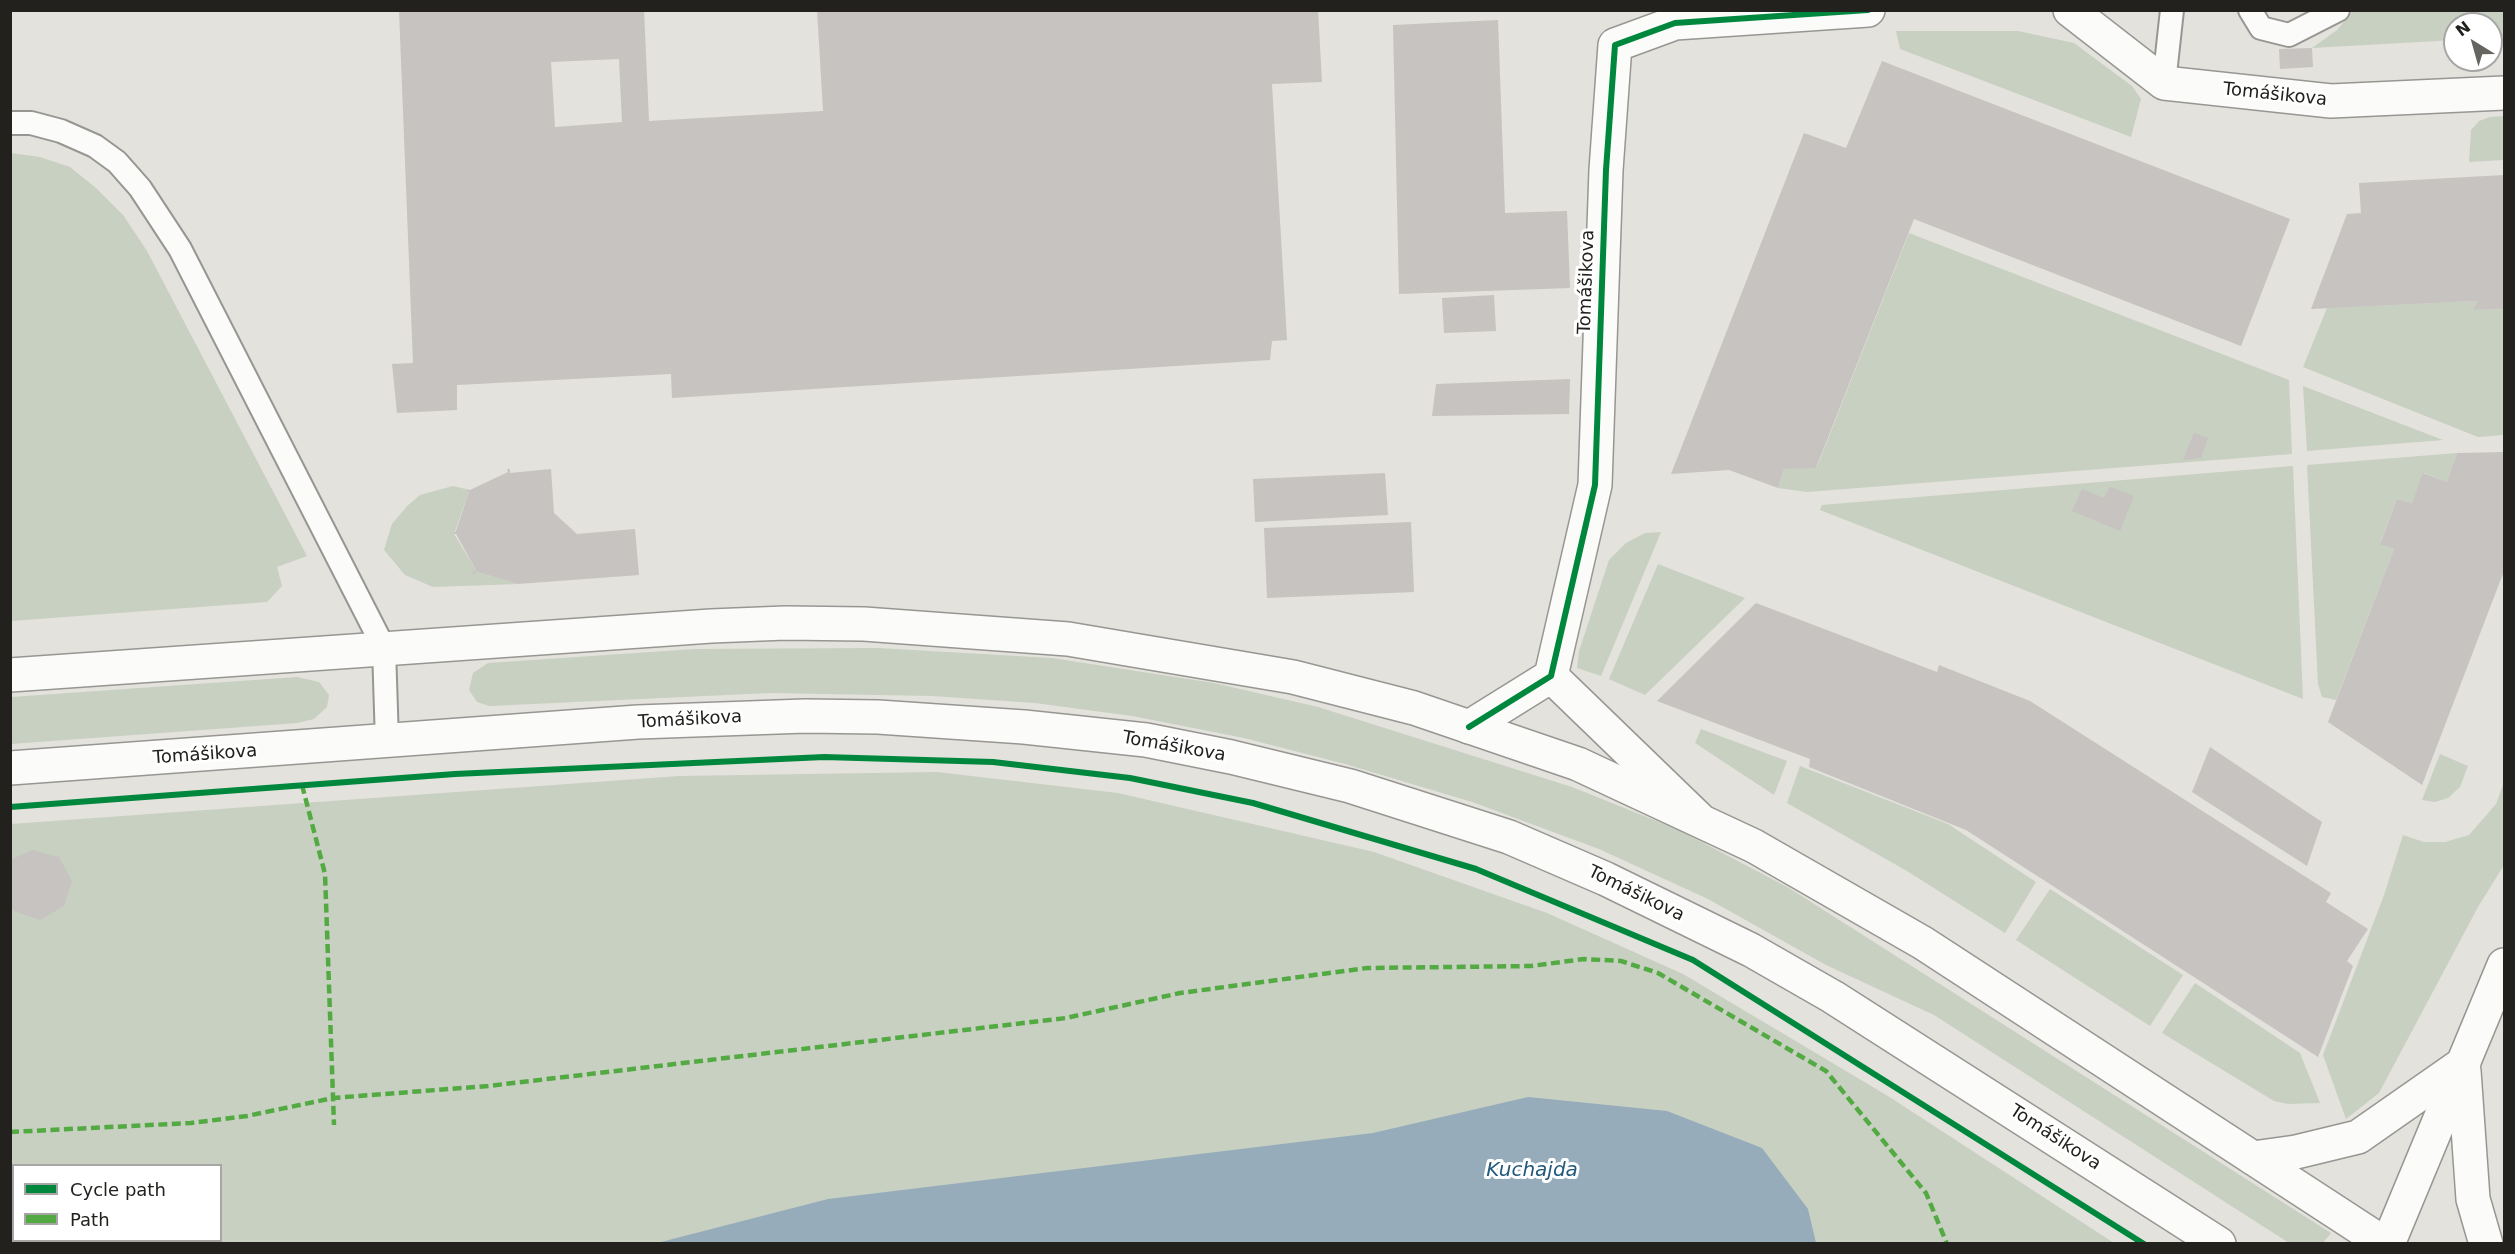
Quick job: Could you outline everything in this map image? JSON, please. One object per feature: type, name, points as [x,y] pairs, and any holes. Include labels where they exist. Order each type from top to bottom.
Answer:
[{"type":"main road","name":"Tomášikova","points":[[1551,676],[1595,485],[1606,170],[1615,45],[1675,22],[1868,10]]},
{"type":"main road","points":[[2070,10],[2164,83]]},
{"type":"main road","name":"Tomášikova","points":[[2164,83],[2331,101],[2505,93]]},
{"type":"main road","points":[[10,675],[747,624],[864,624],[961,629],[1113,645],[1293,677],[1414,708],[1578,764],[1698,818],[1792,867],[1923,943],[2387,1244],[2505,965]]},
{"type":"main road","points":[[1469,727],[1551,676],[1698,818]]},
{"type":"main road","name":"Tomášikova","points":[[10,768],[720,717],[878,717],[1024,727],[1146,740],[1232,757],[1350,786],[1432,810],[1557,856],[1751,950],[1852,1009],[2219,1244]]},
{"type":"main road","points":[[2253,1158],[2296,1152],[2358,1137],[2464,1063]]},
{"type":"main road","points":[[2464,1063],[2473,1198],[2486,1244]]},
{"type":"lane","points":[[2164,83],[2172,10]]},
{"type":"lane","points":[[2250,10],[2261,28],[2289,35],[2338,10]]},
{"type":"lane","points":[[10,123],[31,123],[61,131],[95,146],[117,162],[141,188],[180,249],[384,648],[387,742]]},
{"type":"green space","points":[[2354,10],[2504,11],[2504,37],[2503,12],[2443,12],[2443,41],[2312,48],[2337,30]]},
{"type":"green space","points":[[1896,31],[2018,31],[2074,43],[2132,86],[2141,99],[2131,137],[1900,49]]},
{"type":"green space","points":[[2504,116],[2504,160],[2469,162],[2471,130],[2479,121]]},
{"type":"green space","points":[[11,153],[40,157],[70,167],[96,188],[123,215],[147,251],[307,556],[277,567],[282,586],[267,602],[11,621]]},
{"type":"green space","points":[[1909,233],[2289,380],[2292,454],[1807,492],[1778,488],[1784,469],[1817,467]]},
{"type":"green space","points":[[2477,301],[2473,310],[2504,309],[2504,435],[2478,437],[2303,367],[2327,308]]},
{"type":"green space","points":[[2303,386],[2443,440],[2307,451]]},
{"type":"green space","points":[[2457,453],[2447,482],[2424,473],[2412,503],[2397,499],[2380,543],[2394,549],[2336,700],[2322,697],[2318,684],[2307,465]]},
{"type":"green space","points":[[2293,466],[2303,699],[1820,510],[1822,505]]},
{"type":"green space","points":[[453,486],[470,490],[467,490],[469,492],[454,534],[476,570],[474,575],[477,572],[518,584],[433,587],[405,575],[384,550],[392,524],[407,506],[420,495]]},
{"type":"green space","points":[[1661,532],[1601,676],[1577,668],[1579,651],[1609,560],[1626,543],[1645,533]]},
{"type":"green space","points":[[1658,564],[1745,598],[1645,695],[1609,679]]},
{"type":"green space","points":[[878,648],[1052,658],[1214,683],[1318,707],[1572,787],[1679,830],[1789,888],[2331,1233],[2323,1243],[2289,1243],[1934,1015],[1826,965],[1708,899],[1599,849],[1472,802],[1345,764],[1244,738],[1132,716],[1035,703],[932,696],[770,693],[489,706],[477,702],[469,690],[473,673],[488,663],[695,649]]},
{"type":"green space","points":[[297,677],[319,682],[329,695],[327,707],[314,719],[297,723],[11,744],[11,697]]},
{"type":"green space","points":[[1701,729],[1787,761],[1774,795],[1695,743]]},
{"type":"green space","points":[[2440,754],[2468,766],[2460,787],[2448,798],[2435,802],[2422,800]]},
{"type":"green space","points":[[1800,766],[1948,824],[2036,882],[2005,933],[1907,871],[1787,803]]},
{"type":"green space","points":[[937,772],[1118,793],[1374,852],[1547,913],[1683,974],[1888,1096],[2114,1243],[11,1244],[11,824],[679,776]]},
{"type":"green space","points":[[2504,782],[2504,865],[2478,907],[2379,1093],[2346,1119],[2323,1055],[2384,895],[2403,835],[2424,842],[2445,842],[2469,835],[2496,804]]},
{"type":"green space","points":[[2050,889],[2183,975],[2150,1026],[2016,940]]},
{"type":"green space","points":[[2195,983],[2300,1053],[2320,1103],[2288,1104],[2274,1101],[2162,1033]]},
{"type":"water","name":"Kuchajda","points":[[1528,1097],[1667,1111],[1762,1148],[1808,1209],[1816,1243],[657,1243],[828,1199],[1373,1133]]},
{"type":"building","points":[[399,10],[644,10],[649,121],[823,111],[817,10],[1318,10],[1322,82],[1272,84],[1287,340],[1272,341],[1270,360],[672,398],[671,374],[457,385],[457,410],[397,413],[392,364],[413,363]],"holes":[[[619,59],[622,122],[555,127],[551,62]]]},
{"type":"building","points":[[1498,20],[1505,213],[1567,211],[1570,288],[1399,294],[1393,25]]},
{"type":"building","points":[[2312,48],[2313,67],[2280,69],[2279,49]]},
{"type":"building","points":[[1882,61],[2290,219],[2241,346],[1914,219],[1816,468],[1784,469],[1778,488],[1729,470],[1671,474],[1804,133],[1846,148]]},
{"type":"building","points":[[2504,175],[2504,309],[2473,310],[2477,301],[2311,309],[2347,214],[2361,213],[2359,183]]},
{"type":"building","points":[[1494,295],[1496,331],[1444,333],[1442,298]]},
{"type":"building","points":[[1570,379],[1569,414],[1432,416],[1436,384]]},
{"type":"building","points":[[2194,433],[2208,438],[2201,458],[2183,460]]},
{"type":"building","points":[[2504,452],[2504,571],[2422,785],[2328,722],[2394,549],[2380,544],[2397,499],[2412,503],[2423,473],[2447,482],[2457,453]]},
{"type":"building","points":[[507,469],[510,469],[510,473],[551,469],[554,513],[577,534],[635,529],[639,575],[518,584],[477,572],[474,575],[472,573],[476,570],[456,534],[453,534],[469,492],[466,490],[508,472]]},
{"type":"building","points":[[1385,473],[1388,515],[1255,522],[1253,479]]},
{"type":"building","points":[[2110,487],[2134,496],[2120,531],[2072,511],[2082,489],[2104,498]]},
{"type":"building","points":[[1411,522],[1414,592],[1267,598],[1264,528]]},
{"type":"building","points":[[1756,603],[1937,672],[1939,665],[2030,701],[2331,893],[2326,902],[2368,929],[2347,961],[2353,966],[2318,1057],[1966,830],[1809,767],[1810,759],[1657,701]]},
{"type":"building","points":[[2210,747],[2322,822],[2307,866],[2192,792]]},
{"type":"building","points":[[32,850],[59,857],[72,881],[64,906],[40,920],[14,911],[10,904],[10,860]]},
{"type":"marked path","points":[[302,785],[325,874],[334,1125]]},
{"type":"marked path","points":[[10,1132],[191,1123],[247,1116],[333,1098],[488,1086],[1066,1018],[1180,993],[1367,968],[1531,966],[1584,959],[1621,961],[1658,973],[1826,1071],[1926,1193],[1947,1244]]},
{"type":"cycle path","points":[[1469,727],[1551,676],[1595,485],[1606,170],[1615,45],[1675,23],[1868,10]]},
{"type":"cycle path","points":[[10,807],[455,774],[824,757],[993,762],[1130,778],[1253,803],[1476,869],[1693,960],[2144,1244]]}]
